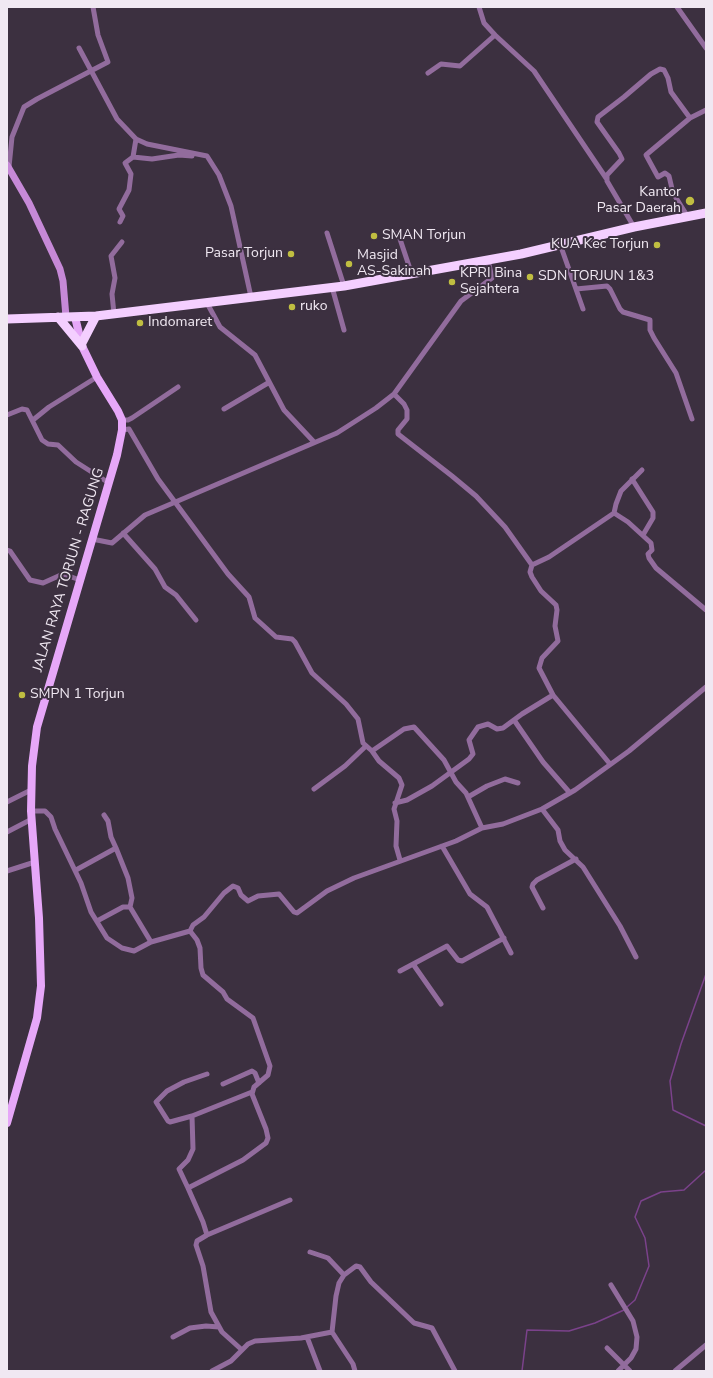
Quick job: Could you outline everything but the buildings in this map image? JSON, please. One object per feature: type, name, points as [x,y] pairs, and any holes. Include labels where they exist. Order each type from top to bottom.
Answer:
[{"type":"highway","points":[[7,318],[96,316],[332,288],[412,275],[488,260],[634,227],[706,213]]},
{"type":"highway","points":[[82,344],[96,316]]},
{"type":"highway","points":[[66,317],[82,344]]},
{"type":"main road","points":[[66,317],[82,344],[97,377],[122,420]]},
{"type":"main road","name":"JALAN RAYA TORJUN - RAGUNG","points":[[7,1123],[37,1018],[41,986],[32,815],[33,756],[37,727],[117,456],[122,430],[122,420]]},
{"type":"street","points":[[66,317],[63,281],[60,269],[29,203],[8,166],[12,137],[24,107],[108,62],[98,35],[93,7]]},
{"type":"street","points":[[479,7],[484,23],[534,71],[606,178],[634,227]]},
{"type":"street","points":[[677,7],[706,48]]},
{"type":"street","points":[[428,73],[441,64],[460,66],[495,35]]},
{"type":"street","points":[[78,48],[117,119],[136,139],[147,144],[207,156],[219,175],[231,206],[251,297]]},
{"type":"street","points":[[606,178],[609,172],[622,160],[619,153],[597,122],[598,117],[650,74],[657,70],[664,70],[668,78],[671,92],[690,118]]},
{"type":"street","points":[[688,217],[673,193],[669,176],[665,173],[658,177],[646,155],[690,118],[706,110]]},
{"type":"street","points":[[133,157],[136,139]]},
{"type":"street","points":[[120,222],[123,216],[119,209],[129,190],[131,174],[125,163],[133,157],[152,159],[178,155],[207,156]]},
{"type":"street","points":[[327,233],[344,286]]},
{"type":"street","points":[[398,233],[412,275]]},
{"type":"street","points":[[114,314],[112,294],[115,278],[111,256],[122,242]]},
{"type":"street","points":[[560,244],[583,309]]},
{"type":"street","points":[[92,539],[112,543],[145,515],[314,442],[356,422],[394,394],[461,301],[492,278],[488,260]]},
{"type":"street","points":[[576,289],[607,286],[623,312],[650,320],[650,330],[676,373],[692,419]]},
{"type":"street","points":[[332,288],[344,330]]},
{"type":"street","points":[[207,303],[220,327],[255,355],[268,383],[284,410],[314,442]]},
{"type":"street","points":[[33,420],[49,407],[97,377]]},
{"type":"street","points":[[224,409],[268,383]]},
{"type":"street","points":[[122,420],[132,418],[178,387]]},
{"type":"street","points":[[394,394],[404,404],[408,417],[398,430],[398,434],[476,496],[505,527],[532,565]]},
{"type":"street","points":[[7,415],[25,409],[33,420],[38,436],[45,443],[58,445],[76,462],[109,483]]},
{"type":"street","points":[[122,430],[129,429],[158,479],[174,502],[228,574],[249,597],[255,618],[276,637],[292,639],[295,642],[312,673],[358,719],[363,743],[372,751],[379,761],[394,773],[401,782],[401,789],[395,803],[396,846],[400,860]]},
{"type":"street","points":[[610,764],[553,695],[539,668],[542,658],[558,641],[555,626],[557,610],[556,605],[541,591],[530,572],[532,565],[549,557],[614,513],[618,496],[632,479],[642,470]]},
{"type":"street","points":[[632,479],[653,512],[654,518],[643,535]]},
{"type":"street","points":[[614,513],[643,535],[652,546],[648,554],[656,568],[706,610]]},
{"type":"street","points":[[123,533],[155,569],[165,587],[176,595],[196,620]]},
{"type":"street","points":[[7,550],[10,551],[30,580],[42,583],[62,574],[80,580]]},
{"type":"street","points":[[190,932],[192,926],[204,917],[224,893],[233,886],[238,888],[244,898],[248,901],[258,896],[278,894],[294,912],[297,913],[327,891],[354,878],[442,846],[482,828],[503,824],[542,809],[570,793],[659,728],[706,687]]},
{"type":"street","points":[[395,803],[407,800],[451,773],[471,757],[472,750],[469,740],[478,727],[488,724],[500,729],[553,695]]},
{"type":"street","points":[[514,720],[543,762],[570,793]]},
{"type":"street","points":[[372,751],[404,729],[414,727],[439,752],[451,773],[468,797],[482,828]]},
{"type":"street","points":[[314,789],[344,766],[366,746]]},
{"type":"street","points":[[468,797],[487,786],[505,779],[518,783]]},
{"type":"street","points":[[7,802],[32,790]]},
{"type":"street","points":[[542,809],[558,830],[560,841],[565,850],[576,859],[620,926],[636,957]]},
{"type":"street","points":[[7,832],[32,815],[45,811],[49,813],[76,870],[91,912],[107,938],[122,948],[134,952],[151,942],[190,932]]},
{"type":"street","points":[[104,815],[108,820],[111,837],[128,878],[132,898],[130,907],[151,942]]},
{"type":"street","points":[[442,846],[470,894],[487,907],[511,953]]},
{"type":"street","points":[[76,870],[116,848]]},
{"type":"street","points":[[543,908],[532,887],[533,884],[537,880],[576,859]]},
{"type":"street","points":[[7,871],[35,862]]},
{"type":"street","points":[[97,921],[123,907],[130,907]]},
{"type":"street","points":[[190,932],[197,940],[200,948],[201,968],[203,975],[216,985],[227,999],[250,1014],[256,1024],[270,1071],[252,1092],[192,1116],[170,1122],[168,1121],[156,1102],[167,1091],[184,1082],[207,1074]]},
{"type":"street","points":[[400,971],[447,946],[458,960],[462,961],[504,938]]},
{"type":"street","points":[[413,964],[440,1004]]},
{"type":"street","points":[[223,1084],[252,1071],[255,1073],[259,1083]]},
{"type":"street","points":[[188,1188],[243,1160],[267,1141],[266,1129],[252,1092]]},
{"type":"street","points":[[192,1116],[193,1149],[188,1160],[179,1169],[203,1222],[207,1235]]},
{"type":"street","points":[[242,1350],[219,1327],[208,1304],[202,1266],[196,1245],[197,1241],[207,1235],[290,1200]]},
{"type":"street","points":[[310,1252],[328,1258],[344,1275]]},
{"type":"street","points":[[355,1371],[353,1364],[332,1332],[337,1290],[344,1275],[356,1266],[360,1267],[371,1282],[417,1325],[432,1328],[455,1371]]},
{"type":"street","points":[[611,1285],[633,1321],[637,1337],[636,1349],[618,1371]]},
{"type":"street","points":[[173,1337],[190,1328],[206,1326],[219,1327]]},
{"type":"street","points":[[212,1371],[218,1370],[231,1361],[248,1344],[255,1341],[307,1337],[332,1332]]},
{"type":"street","points":[[307,1337],[320,1371]]},
{"type":"street","points":[[675,1371],[706,1345]]},
{"type":"street","points":[[607,1348],[630,1371]]},
{"type":"waterway","points":[[706,974],[681,1044],[670,1081],[673,1110],[706,1126]]},
{"type":"waterway","points":[[627,1307],[635,1300],[649,1266],[645,1238],[635,1217],[641,1201],[661,1192],[684,1190],[706,1170]]},
{"type":"waterway","points":[[522,1371],[527,1330],[569,1331],[595,1323],[624,1310]]},
{"type":"place","name":"Kantor Pasar Daerah","points":[[690,201]]},
{"type":"place","name":"SMAN Torjun","points":[[374,236]]},
{"type":"place","name":"KUA Kec Torjun","points":[[657,245]]},
{"type":"place","name":"Pasar Torjun","points":[[291,254]]},
{"type":"place","name":"Masjid AS-Sakinah","points":[[349,264]]},
{"type":"place","name":"SDN TORJUN 1&3","points":[[530,277]]},
{"type":"place","name":"KPRI Bina Sejahtera","points":[[452,282]]},
{"type":"place","name":"ruko","points":[[292,307]]},
{"type":"place","name":"Indomaret","points":[[140,323]]},
{"type":"place","name":"SMPN 1 Torjun","points":[[22,695]]}]
